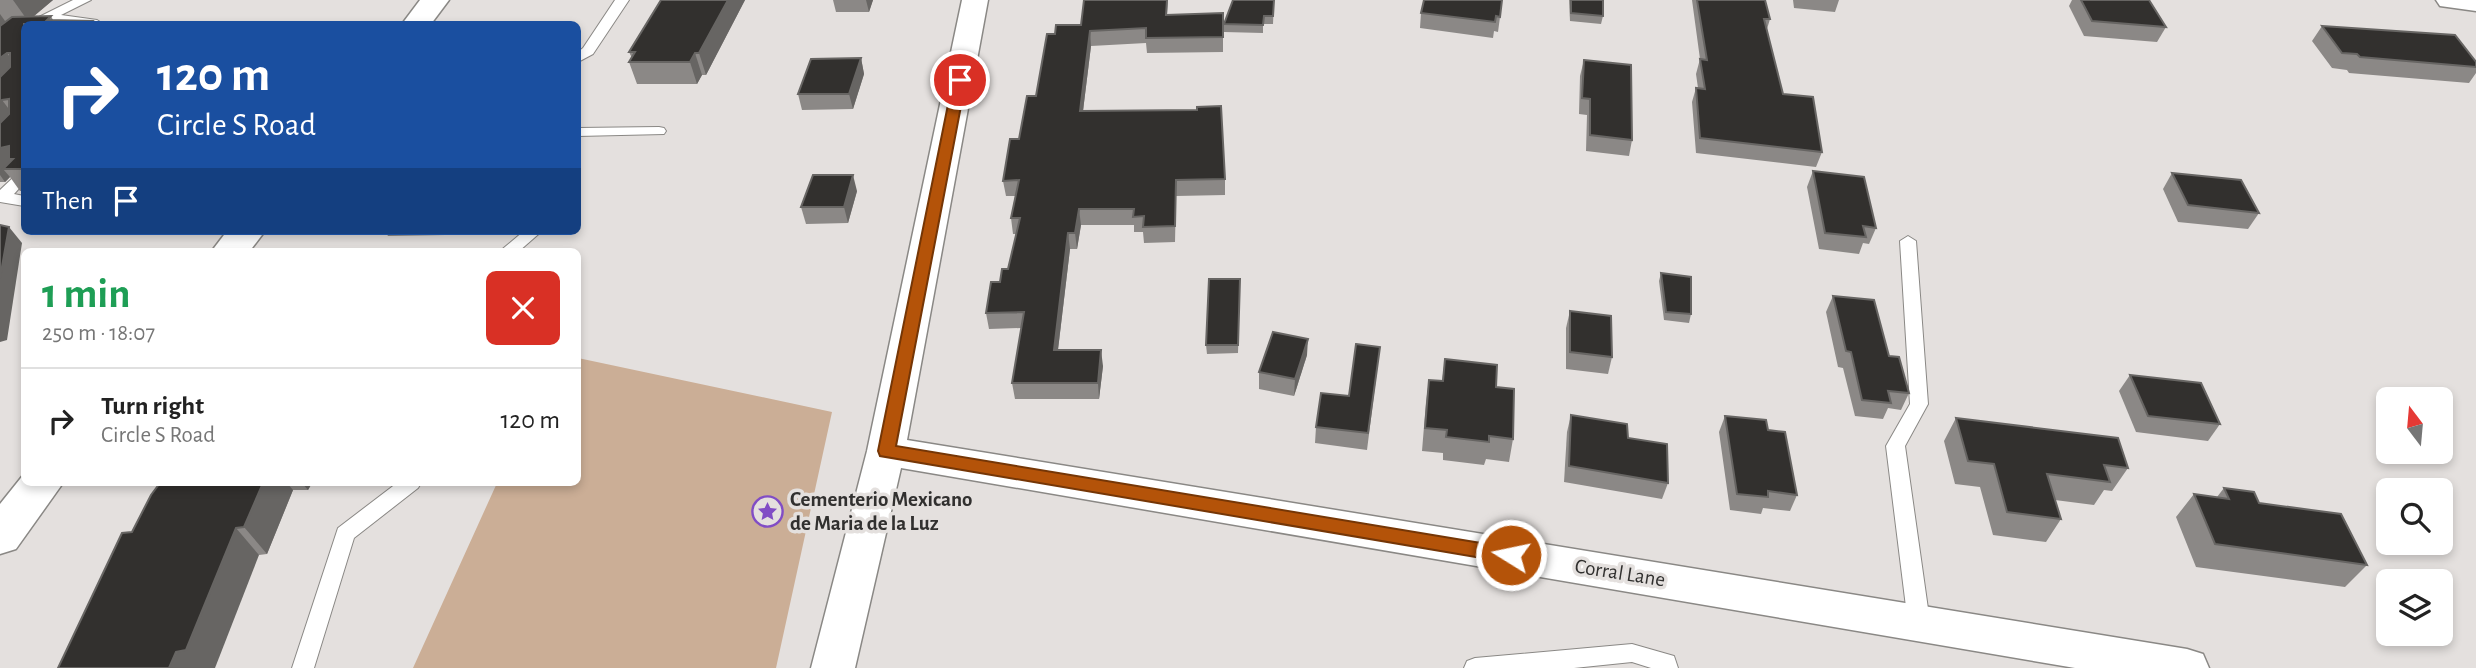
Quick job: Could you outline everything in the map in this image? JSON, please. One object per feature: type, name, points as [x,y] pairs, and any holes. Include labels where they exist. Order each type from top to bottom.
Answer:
[{"type":"main road","points":[[418,21],[435,0]]},
{"type":"main road","points":[[0,536],[40,486]]},
{"type":"street","points":[[832,668],[886,451],[975,0]]},
{"type":"street","points":[[2449,0],[2476,3]]},
{"type":"street","name":"Corral Lane","points":[[886,451],[2187,668]]},
{"type":"lane","points":[[75,21],[46,17],[84,0]]},
{"type":"lane","points":[[581,56],[588,51],[621,0]]},
{"type":"lane","points":[[581,132],[659,131]]},
{"type":"lane","points":[[1,197],[21,178]]},
{"type":"lane","points":[[1,197],[21,200]]},
{"type":"lane","points":[[512,248],[529,235]]},
{"type":"lane","points":[[1908,242],[1919,404],[1895,446],[1919,623]]},
{"type":"lane","points":[[303,668],[345,534],[407,486]]},
{"type":"lane","points":[[1475,668],[1632,653],[1666,663],[1667,668]]},
{"type":"shaded area","points":[[581,359],[832,412],[776,668],[413,668],[496,486],[581,486]]},
{"type":"building","points":[[661,0],[728,0],[699,53],[695,53],[690,62],[629,62],[635,52],[629,52]]},
{"type":"building","points":[[1084,0],[1167,0],[1166,15],[1223,13],[1223,37],[1146,38],[1146,28],[1090,31],[1080,111],[1197,110],[1197,107],[1221,106],[1225,179],[1176,180],[1175,226],[1143,227],[1144,216],[1133,217],[1134,209],[1079,209],[1075,233],[1068,233],[1054,350],[1101,350],[1098,383],[1012,383],[1024,312],[986,313],[991,282],[1000,282],[1002,269],[1008,269],[1020,218],[1011,218],[1019,180],[1003,181],[1010,139],[1019,139],[1027,96],[1036,96],[1047,34],[1055,34],[1056,25],[1081,25]]},
{"type":"building","points":[[1233,0],[1274,0],[1273,16],[1264,16],[1263,25],[1224,24]]},
{"type":"building","points":[[1424,0],[1502,0],[1500,17],[1496,16],[1495,22],[1421,13]]},
{"type":"building","points":[[1571,0],[1603,0],[1603,16],[1571,13]]},
{"type":"building","points":[[1697,0],[1765,0],[1770,19],[1764,19],[1783,94],[1813,97],[1822,152],[1700,138],[1696,88],[1705,89],[1700,59],[1707,60]]},
{"type":"building","points":[[2081,0],[2149,0],[2166,27],[2092,21]]},
{"type":"building","points":[[51,16],[47,20],[92,21],[21,21],[21,169],[3,169],[13,159],[9,159],[9,146],[0,148],[0,123],[9,114],[9,99],[0,102],[0,77],[10,67],[10,53],[0,58],[0,26],[12,17]]},
{"type":"building","points":[[2322,26],[2455,35],[2476,62],[2476,67],[2360,57],[2357,54],[2342,53]]},
{"type":"building","points":[[861,58],[849,94],[798,94],[811,59]]},
{"type":"building","points":[[1584,60],[1631,65],[1632,140],[1590,135],[1590,99],[1582,98]]},
{"type":"building","points":[[1813,171],[1864,177],[1876,228],[1863,226],[1866,237],[1825,233]]},
{"type":"building","points":[[2172,173],[2241,180],[2259,213],[2188,205]]},
{"type":"building","points":[[813,175],[853,175],[844,207],[801,207]]},
{"type":"building","points":[[0,225],[9,227],[0,278]]},
{"type":"building","points":[[1661,273],[1691,277],[1691,314],[1666,312]]},
{"type":"building","points":[[1209,279],[1240,279],[1238,345],[1206,345]]},
{"type":"building","points":[[1833,296],[1874,300],[1889,356],[1899,357],[1909,393],[1888,391],[1891,403],[1862,400],[1851,352],[1846,351]]},
{"type":"building","points":[[1570,311],[1611,316],[1612,357],[1570,352]]},
{"type":"building","points":[[1273,332],[1308,339],[1295,379],[1259,372]]},
{"type":"building","points":[[1356,344],[1380,347],[1368,433],[1316,427],[1321,393],[1349,396]]},
{"type":"building","points":[[1445,359],[1497,365],[1496,387],[1514,389],[1513,439],[1489,436],[1489,442],[1446,437],[1447,430],[1425,428],[1429,380],[1443,381]]},
{"type":"building","points":[[2130,375],[2201,383],[2220,424],[2148,416]]},
{"type":"building","points":[[1571,415],[1627,424],[1628,438],[1667,444],[1668,483],[1569,466]]},
{"type":"building","points":[[1725,416],[1766,420],[1768,430],[1785,432],[1797,495],[1768,491],[1768,497],[1737,494]]},
{"type":"building","points":[[1956,418],[2118,438],[2128,468],[2104,465],[2110,482],[2047,474],[2061,519],[2007,512],[1994,464],[1968,461]]},
{"type":"building","points":[[158,486],[262,486],[244,527],[236,528],[186,650],[176,652],[169,668],[58,668],[122,533],[132,532]]},
{"type":"building","points":[[2224,488],[2254,492],[2259,503],[2341,514],[2367,565],[2215,544],[2194,494],[2229,499]]},
{"type":"place","name":"Cementerio Mexicano de Maria de la Luz","points":[[767,511]]},
{"type":"route","points":[[960,80],[886,451],[1511,555]]}]
